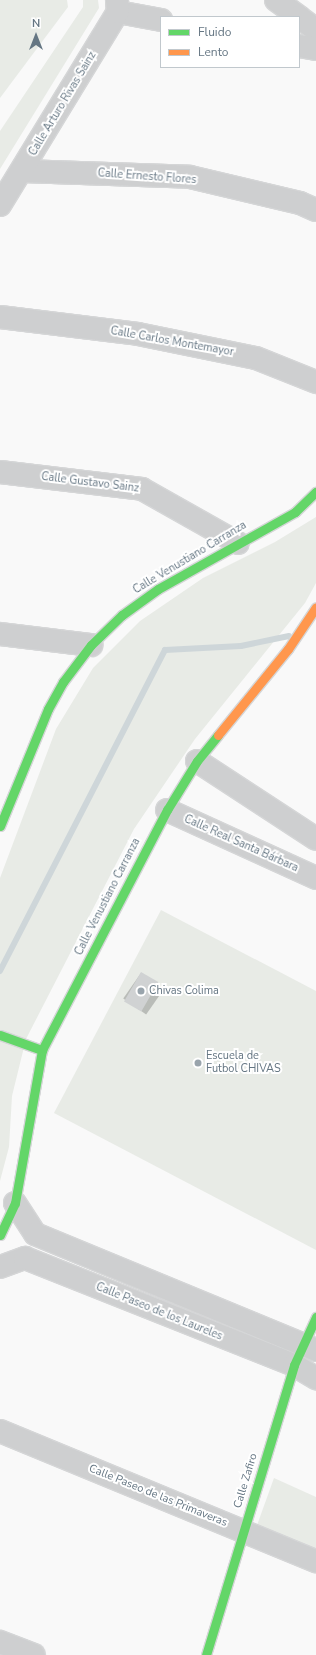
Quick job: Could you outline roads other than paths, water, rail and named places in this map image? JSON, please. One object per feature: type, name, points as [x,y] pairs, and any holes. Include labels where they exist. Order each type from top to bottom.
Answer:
[{"type":"street","points":[[276,0],[298,16]]},
{"type":"street","points":[[118,6],[160,20]]},
{"type":"street","name":"Calle Arturo Rivas Sainz","points":[[0,205],[22,171],[118,6]]},
{"type":"street","points":[[300,18],[316,30]]},
{"type":"street","points":[[300,46],[316,49]]},
{"type":"street","name":"Calle Ernesto Flores","points":[[22,171],[190,178],[300,203],[316,210]]},
{"type":"street","name":"Calle Carlos Montemayor","points":[[0,317],[153,337],[256,358],[316,382]]},
{"type":"street","name":"Calle Gustavo Sainz","points":[[0,472],[142,489],[238,543]]},
{"type":"street","name":"Calle Venustiano Carranza","points":[[0,826],[48,709],[63,682],[90,645],[122,615],[158,589],[295,512],[316,492]]},
{"type":"street","name":"Calle Venustiano Carranza","points":[[0,1235],[15,1203],[42,1050],[167,810],[197,761],[288,649],[305,626],[316,607]]},
{"type":"street","points":[[0,634],[90,645]]},
{"type":"street","points":[[197,761],[316,839]]},
{"type":"street","name":"Calle Real Santa Bárbara","points":[[167,810],[316,878]]},
{"type":"street","points":[[0,1035],[42,1050]]},
{"type":"street","points":[[15,1203],[36,1234],[310,1347]]},
{"type":"street","name":"Calle Paseo de los Laureles","points":[[0,1267],[24,1258],[294,1365],[316,1378]]},
{"type":"street","name":"Calle Zafiro","points":[[206,1655],[294,1365],[310,1347],[316,1317]]},
{"type":"street","name":"Calle Paseo de las Primaveras","points":[[0,1431],[316,1561]]},
{"type":"street","points":[[0,1642],[34,1655]]},
{"type":"waterway","points":[[0,971],[165,650],[241,646],[289,636]]},
{"type":"place","name":"Chivas Colima","points":[[141,991]]},
{"type":"place","name":"Escuela de Futbol CHIVAS","points":[[198,1063]]}]
